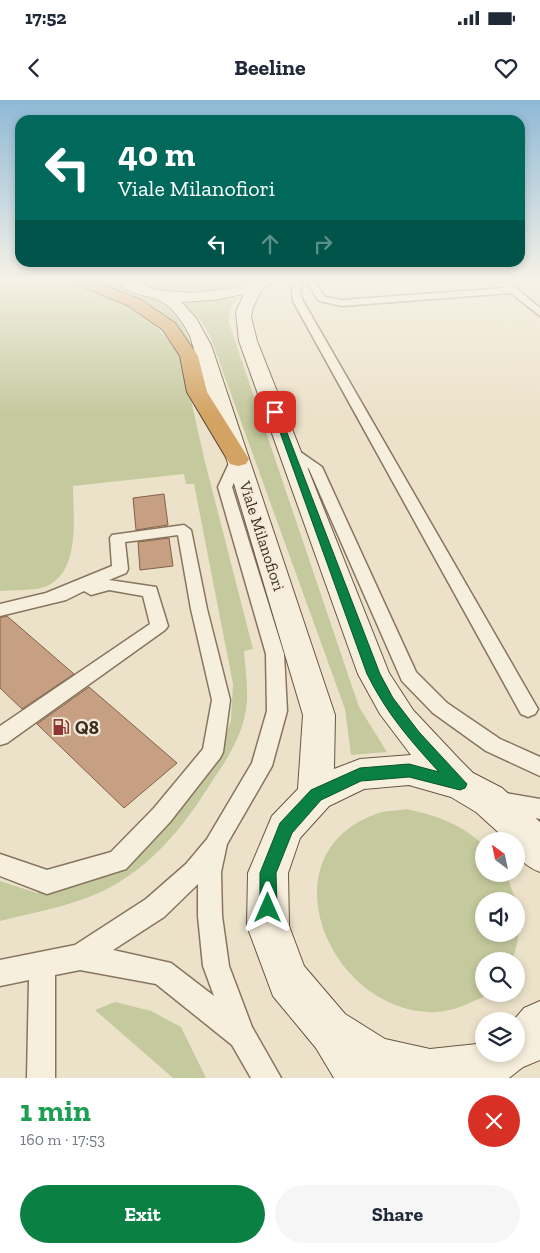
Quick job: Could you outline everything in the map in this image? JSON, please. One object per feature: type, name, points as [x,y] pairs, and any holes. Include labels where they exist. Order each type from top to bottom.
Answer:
[{"type":"highway","points":[[164,325],[169,328],[189,356],[197,392],[238,459]]},
{"type":"main road","name":"Viale Milanofiori","points":[[194,325],[319,715],[316,795]]},
{"type":"main road","name":"Viale Milanofiori","points":[[243,325],[374,674],[388,701],[414,736],[474,792],[524,831],[540,854]]},
{"type":"main road","points":[[362,1078],[329,1030],[288,981],[268,926],[268,873],[286,828],[316,795],[360,774],[409,770],[474,792]]},
{"type":"main road","points":[[525,1042],[540,1024]]},
{"type":"main road","points":[[329,1030],[376,1060],[430,1073],[483,1067],[491,1062]]},
{"type":"lane","points":[[312,325],[528,708]]},
{"type":"lane","points":[[289,448],[315,467],[409,676],[440,708],[493,745],[540,767]]},
{"type":"lane","points":[[0,974],[80,956],[155,908],[194,872],[217,841],[262,766],[277,711],[275,654],[225,487],[238,459]]},
{"type":"lane","points":[[0,865],[47,882],[118,861],[162,815],[213,752],[221,700],[199,609],[184,530],[117,538],[120,569],[51,598]]},
{"type":"lane","points":[[0,610],[109,585],[150,591],[159,626],[0,737]]},
{"type":"lane","points":[[474,792],[540,809]]},
{"type":"lane","points":[[217,841],[209,872],[210,916],[216,966],[242,1035],[266,1078]]},
{"type":"lane","points":[[80,956],[162,972],[242,1035]]},
{"type":"lane","points":[[41,1078],[42,965]]},
{"type":"green space","points":[[0,325],[153,325],[172,345],[182,360],[204,458],[253,649],[244,651],[247,682],[246,712],[235,744],[224,764],[181,826],[158,852],[131,874],[103,891],[59,907],[0,921],[0,881],[37,893],[121,864],[220,750],[231,721],[233,684],[194,484],[186,484],[184,474],[73,486],[73,542],[70,556],[58,579],[43,588],[0,591]]},
{"type":"green space","points":[[171,325],[181,325],[191,345]]},
{"type":"green space","points":[[203,325],[230,325],[359,707],[387,752],[351,755],[345,709],[210,336]]},
{"type":"green space","points":[[406,809],[428,814],[457,826],[475,838],[475,882],[509,882],[513,892],[475,892],[475,942],[517,942],[515,952],[475,952],[475,1001],[459,1007],[436,1012],[392,1004],[362,985],[338,958],[322,926],[317,893],[323,861],[342,834],[376,814]]},
{"type":"green space","points":[[115,1002],[151,1011],[181,1027],[206,1078],[173,1078],[95,1010]]},
{"type":"building","points":[[164,494],[168,525],[136,530],[133,498]]},
{"type":"building","points":[[169,538],[173,566],[140,570],[138,542]]},
{"type":"building","points":[[7,616],[74,674],[22,709],[0,688],[0,618]]},
{"type":"building","points":[[89,687],[177,763],[124,808],[37,724]]},
{"type":"place","name":"Q8","points":[[61,727]]},
{"type":"route","points":[[268,908],[268,873],[286,828],[316,795],[360,774],[409,770],[460,784],[414,736],[388,701],[374,674],[275,412]]}]
